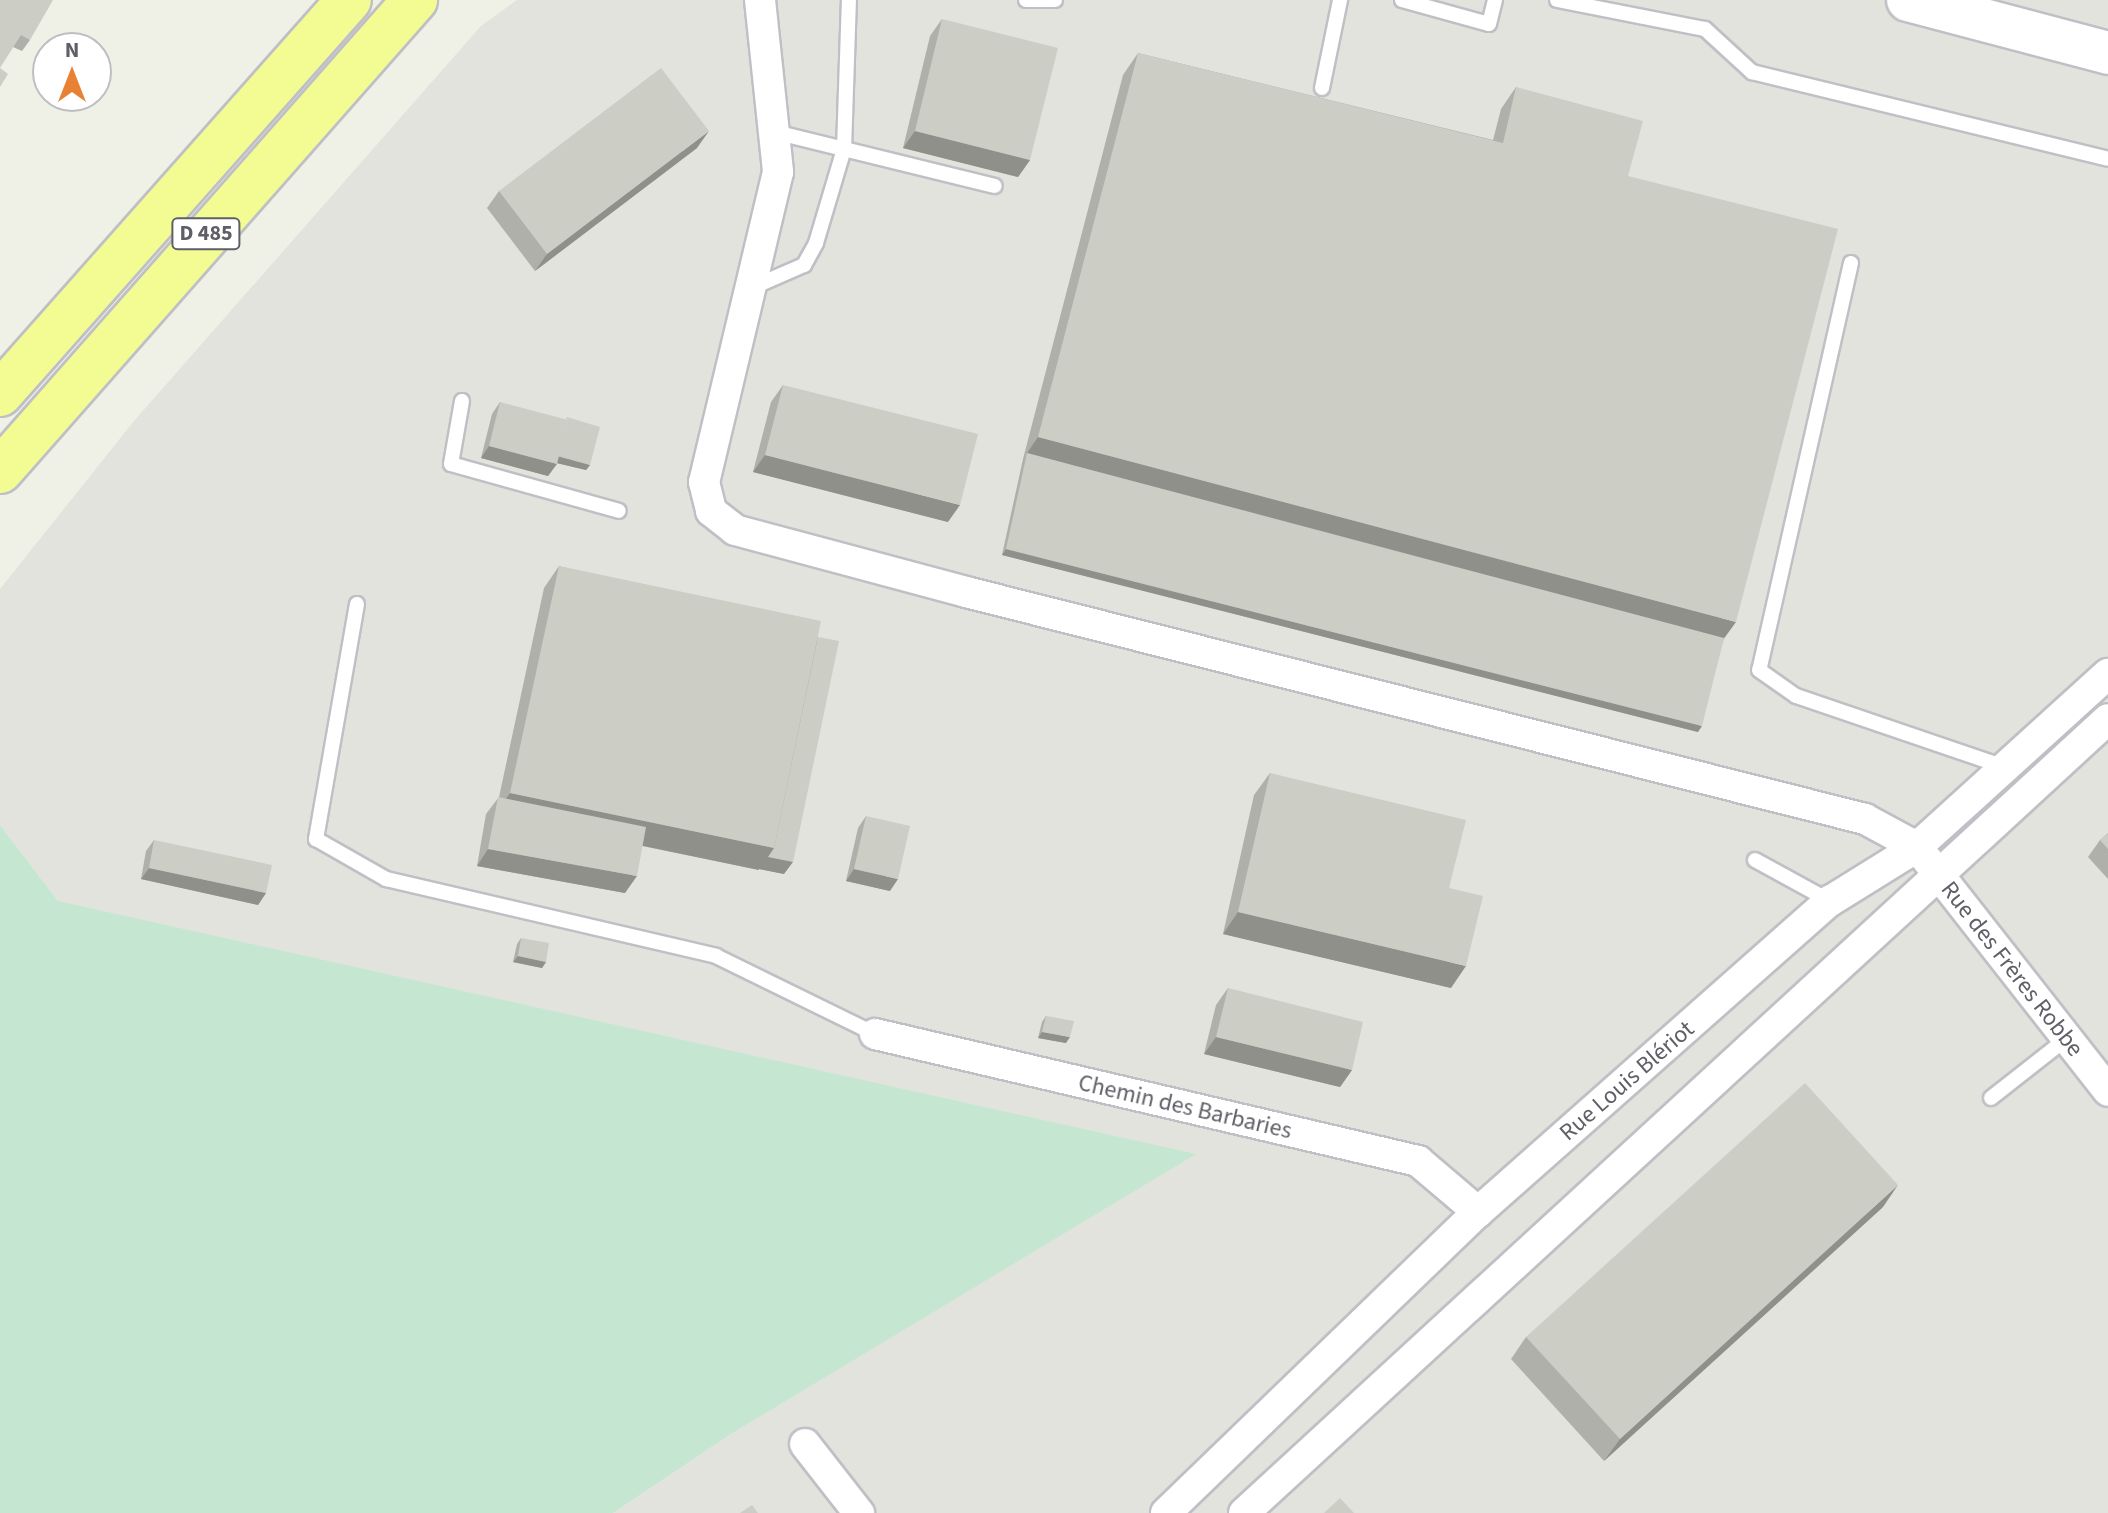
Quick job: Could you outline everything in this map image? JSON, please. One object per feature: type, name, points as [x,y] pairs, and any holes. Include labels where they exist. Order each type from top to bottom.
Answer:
[{"type":"highway","name":"D 485","points":[[0,394],[349,0]]},
{"type":"highway","name":"D 485","points":[[0,471],[415,0]]},
{"type":"main road","points":[[1908,0],[2001,18],[2108,53]]},
{"type":"street","points":[[760,0],[779,133],[778,172],[704,482],[711,511],[735,530],[1810,801],[1917,847]]},
{"type":"street","name":"Rue Louis Blériot","points":[[1166,1513],[1478,1212],[1830,901],[1917,847],[2108,674]]},
{"type":"street","points":[[1244,1513],[2108,719]]},
{"type":"street","name":"Rue des Frères Robbe","points":[[1917,847],[2108,1091]]},
{"type":"street","name":"Chemin des Barbaries","points":[[875,1034],[1418,1161],[1478,1212]]},
{"type":"street","points":[[805,1444],[859,1513]]},
{"type":"lane","points":[[750,288],[804,265],[844,149],[849,0]]},
{"type":"lane","points":[[1026,0],[1055,0]]},
{"type":"lane","points":[[1322,88],[1340,0]]},
{"type":"lane","points":[[1402,0],[1489,24],[1495,0]]},
{"type":"lane","points":[[1557,0],[1705,29],[1752,72],[2108,159]]},
{"type":"lane","points":[[779,133],[995,186]]},
{"type":"lane","points":[[1851,263],[1759,670],[1796,696],[2004,767]]},
{"type":"lane","points":[[462,401],[451,464],[619,511]]},
{"type":"lane","points":[[357,604],[316,839],[386,879],[716,956],[875,1034]]},
{"type":"lane","points":[[1755,860],[1830,901]]},
{"type":"lane","points":[[1991,1098],[2066,1039]]},
{"type":"shaded area","points":[[517,0],[2108,0],[2108,1513],[613,1513],[734,1432],[58,901],[0,825],[0,589],[134,421],[481,26]]},
{"type":"green space","points":[[0,825],[58,901],[1196,1154],[734,1432],[613,1513],[0,1513]]},
{"type":"building","points":[[0,0],[53,0],[30,40],[21,35],[0,68]]},
{"type":"building","points":[[942,19],[1058,48],[1030,160],[915,131]]},
{"type":"building","points":[[1138,53],[1503,143],[1516,87],[1643,121],[1628,176],[1838,229],[1736,622],[1038,437]]},
{"type":"building","points":[[0,68],[8,74],[0,87]]},
{"type":"building","points":[[661,68],[709,131],[547,254],[499,191]]},
{"type":"building","points":[[783,385],[978,434],[960,505],[765,455]]},
{"type":"building","points":[[500,402],[568,420],[557,464],[489,446]]},
{"type":"building","points":[[567,417],[600,427],[590,465],[558,456]]},
{"type":"building","points":[[1027,453],[1724,638],[1702,726],[1006,549]]},
{"type":"building","points":[[559,566],[821,621],[774,848],[510,793]]},
{"type":"building","points":[[818,637],[839,641],[793,862],[768,857],[774,848]]},
{"type":"building","points":[[1270,773],[1466,820],[1449,888],[1483,896],[1466,966],[1238,912]]},
{"type":"building","points":[[498,797],[646,827],[637,876],[488,849]]},
{"type":"building","points":[[866,816],[910,826],[898,879],[854,869]]},
{"type":"building","points":[[2108,833],[2108,849],[2100,840]]},
{"type":"building","points":[[154,840],[272,865],[266,893],[149,868]]},
{"type":"building","points":[[521,938],[549,943],[546,962],[518,956]]},
{"type":"building","points":[[1228,988],[1363,1022],[1352,1070],[1216,1037]]},
{"type":"building","points":[[1046,1016],[1074,1021],[1070,1037],[1042,1032]]},
{"type":"building","points":[[1805,1083],[1898,1185],[1620,1439],[1526,1337]]},
{"type":"building","points":[[1340,1498],[1354,1513],[1324,1513]]},
{"type":"building","points":[[752,1505],[758,1513],[740,1513]]}]
